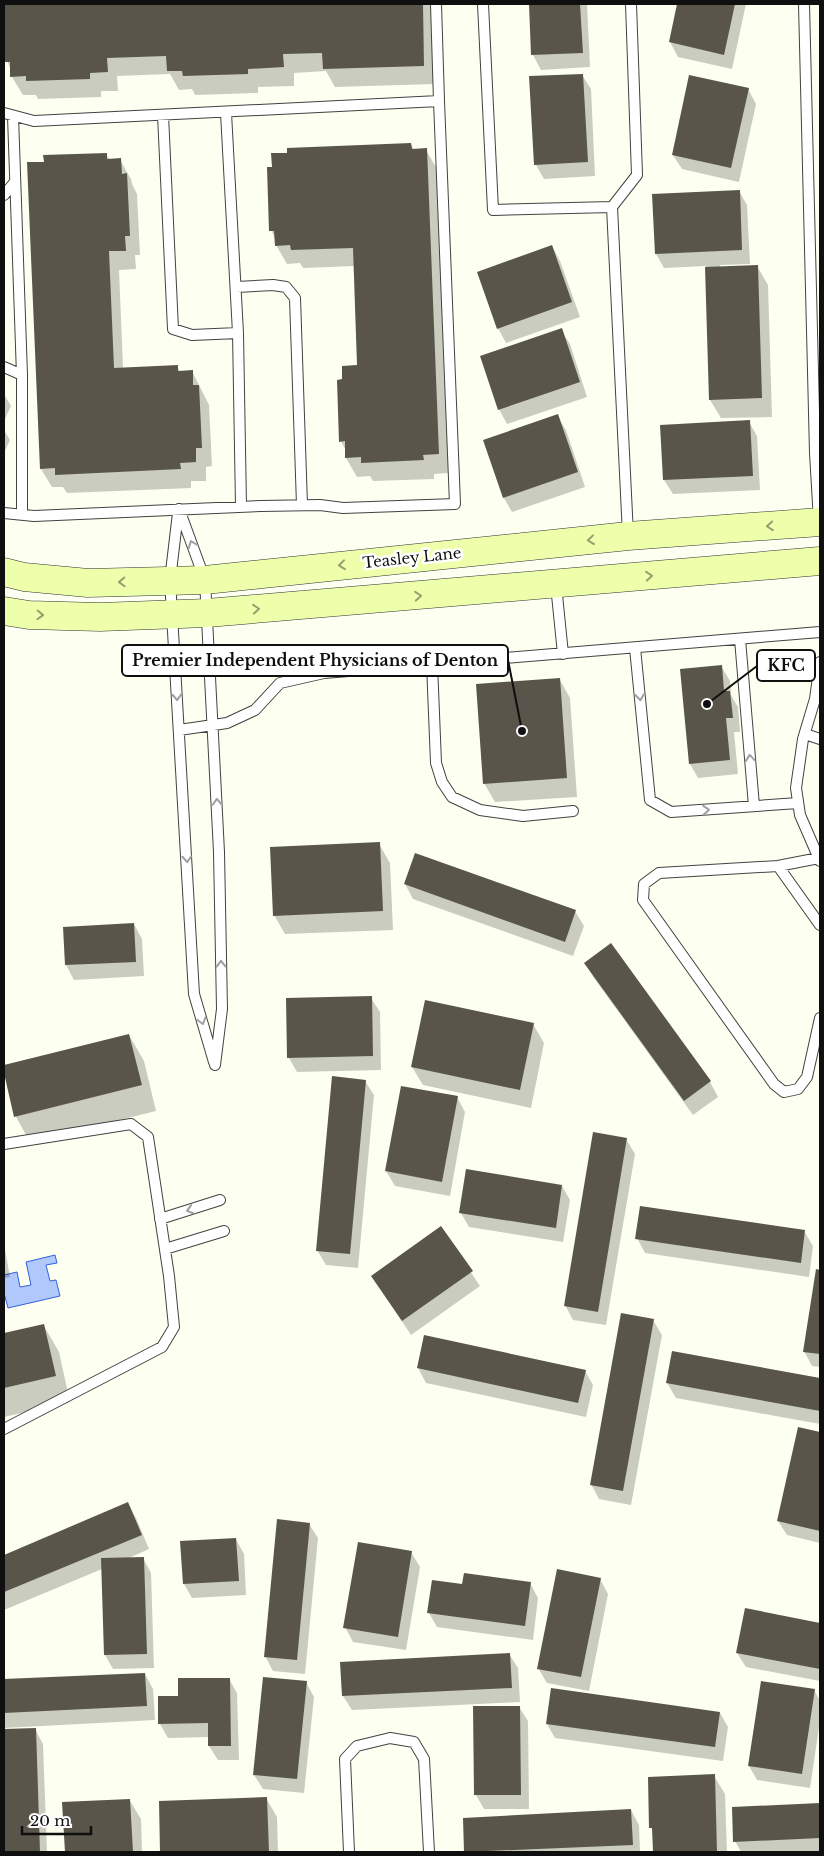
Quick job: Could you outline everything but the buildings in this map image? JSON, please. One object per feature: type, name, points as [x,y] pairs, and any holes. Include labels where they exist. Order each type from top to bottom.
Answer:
[{"type":"main road","name":"Teasley Lane","points":[[4,572],[24,577],[88,583],[205,580],[628,536],[820,527]]},
{"type":"main road","points":[[4,611],[29,615],[100,617],[207,613],[820,561]]},
{"type":"lane","points":[[4,513],[34,516],[241,506],[302,505],[343,508],[455,504],[436,4]]},
{"type":"lane","points":[[483,4],[494,210],[612,207]]},
{"type":"lane","points":[[628,536],[612,207],[636,175],[631,4]]},
{"type":"lane","points":[[804,4],[815,453],[820,527]]},
{"type":"lane","points":[[22,515],[22,375],[14,183],[8,115],[34,121],[439,102]]},
{"type":"lane","points":[[226,113],[238,333],[241,506]]},
{"type":"lane","points":[[163,115],[173,329],[192,335],[238,333]]},
{"type":"lane","points":[[4,195],[14,183]]},
{"type":"lane","points":[[236,287],[273,285],[286,287],[295,298],[302,505]]},
{"type":"lane","points":[[4,367],[22,375]]},
{"type":"lane","points":[[179,509],[205,580],[219,852],[222,1009],[215,1065],[194,994],[170,580],[179,509]]},
{"type":"lane","points":[[556,584],[563,654]]},
{"type":"lane","points":[[179,730],[227,723],[255,710],[280,683],[324,673],[820,632]]},
{"type":"lane","points":[[740,639],[754,806]]},
{"type":"lane","points":[[635,648],[650,800],[672,812],[798,803]]},
{"type":"lane","points":[[820,662],[815,700],[805,734],[796,788],[800,815],[820,860],[778,866],[659,873],[644,884],[642,900],[774,1084],[784,1092],[798,1089],[807,1077],[820,1018]]},
{"type":"lane","points":[[432,664],[436,763],[442,782],[452,797],[480,810],[523,816],[573,811]]},
{"type":"lane","points":[[805,734],[820,739]]},
{"type":"lane","points":[[778,866],[820,925]]},
{"type":"lane","points":[[4,1144],[132,1124],[148,1137],[165,1249],[174,1327],[162,1347],[4,1429]]},
{"type":"lane","points":[[160,1219],[220,1200]]},
{"type":"lane","points":[[165,1249],[224,1231]]},
{"type":"lane","points":[[349,1852],[345,1759],[357,1746],[390,1738],[414,1742],[424,1759],[429,1852]]},
{"type":"water","points":[[55,1255],[57,1263],[46,1265],[50,1281],[56,1280],[60,1296],[8,1308],[4,1293],[4,1275],[17,1272],[20,1287],[31,1285],[26,1262]]},
{"type":"place","name":"KFC","points":[[707,704]]},
{"type":"place","name":"Premier Independent Physicians of Denton","points":[[522,731]]}]
